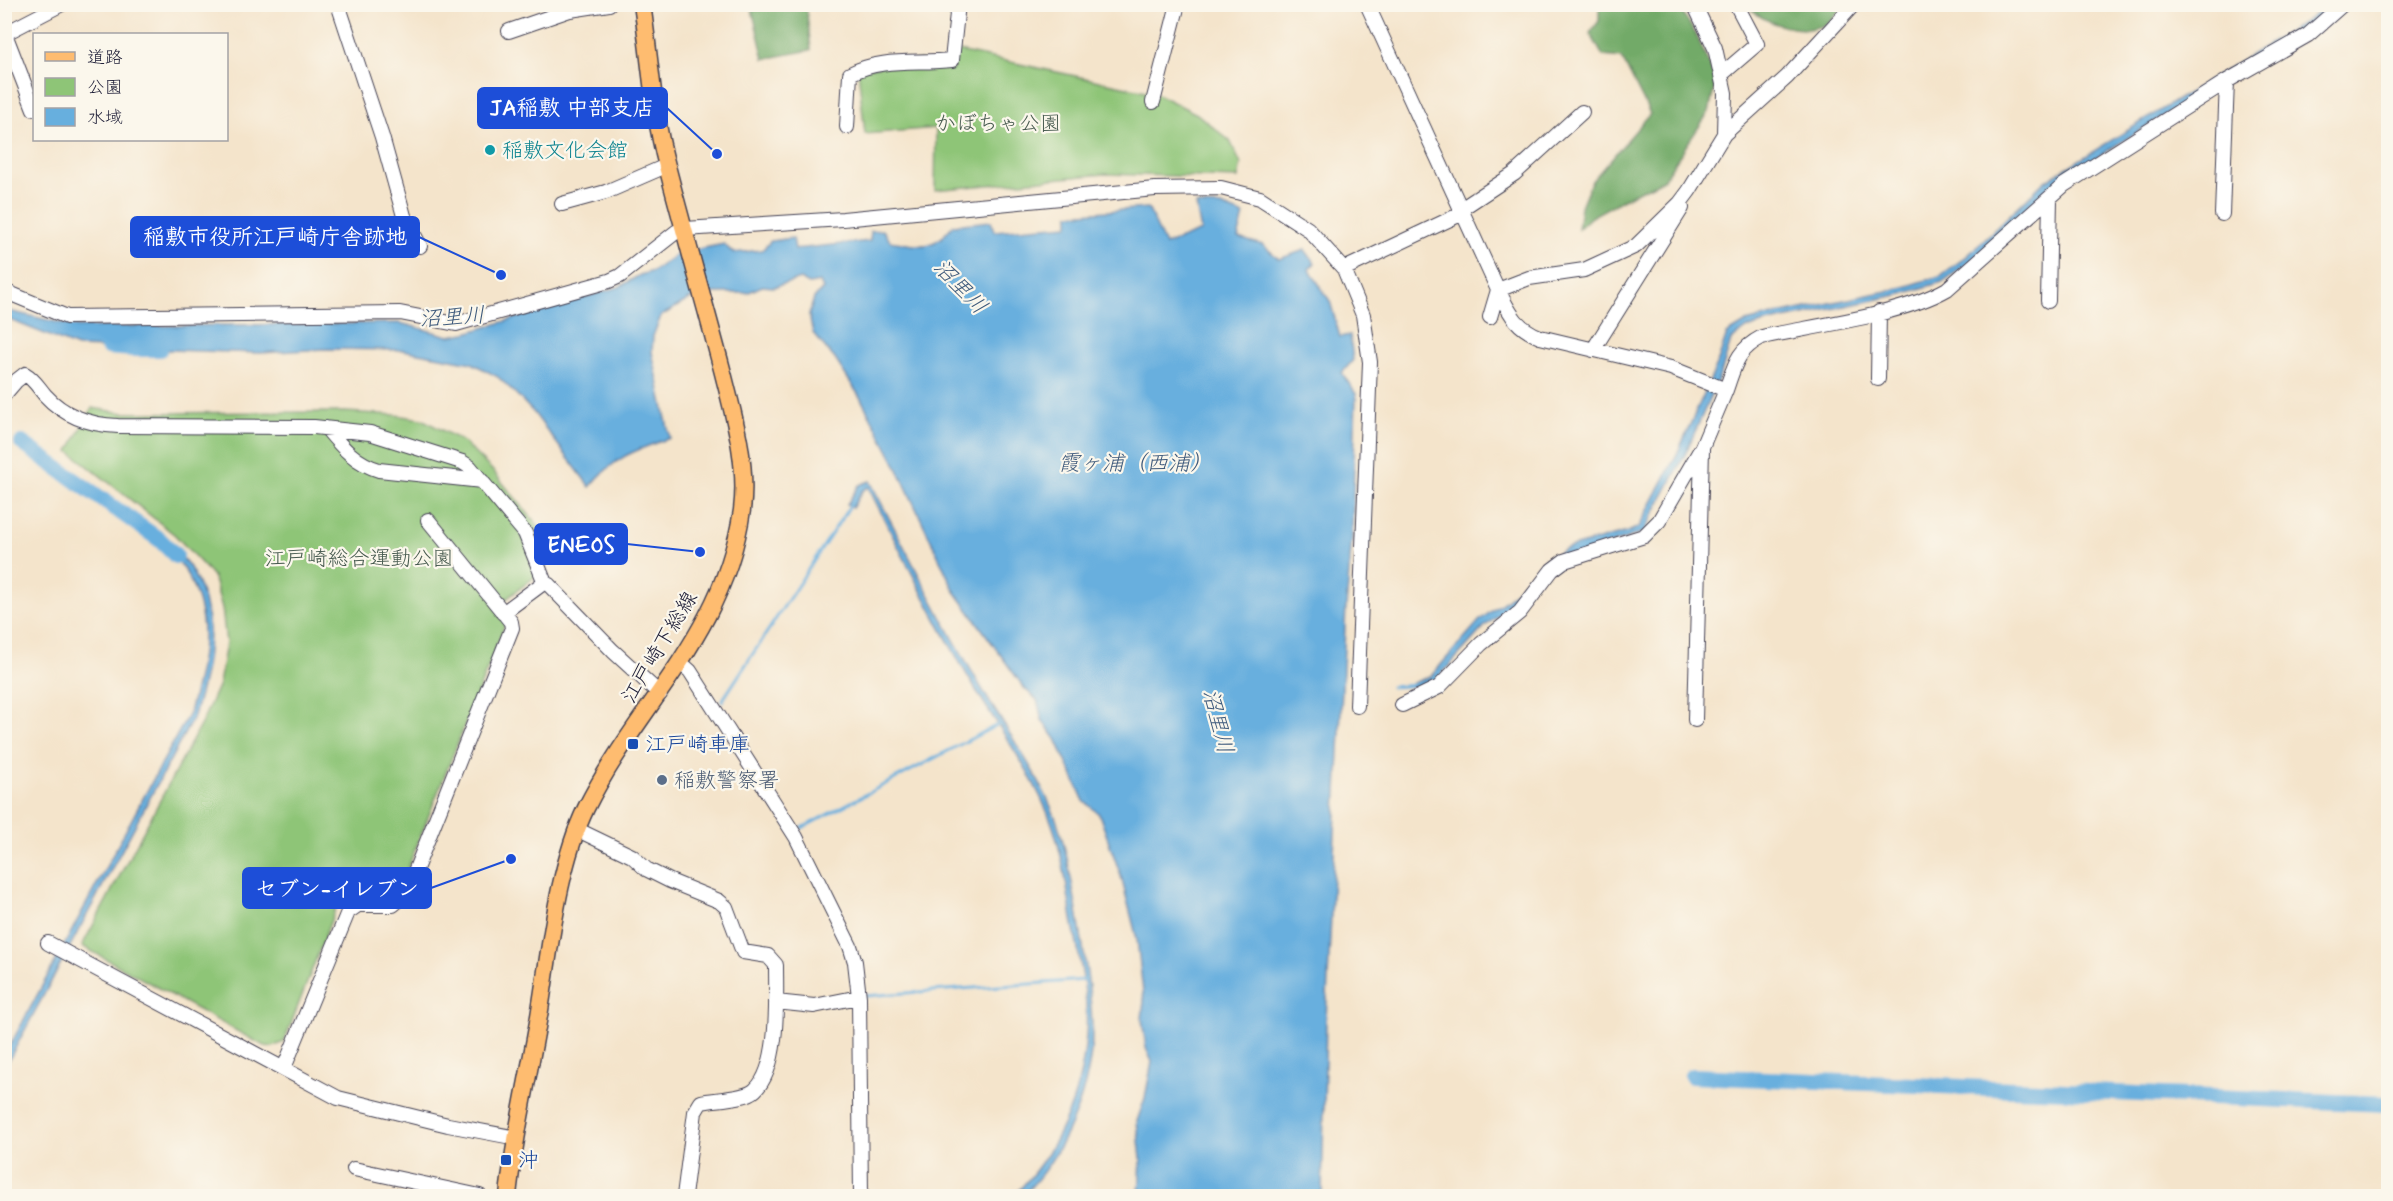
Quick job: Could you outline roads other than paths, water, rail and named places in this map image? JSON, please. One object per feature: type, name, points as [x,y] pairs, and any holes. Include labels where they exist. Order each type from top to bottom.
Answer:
[{"type":"main road","name":"江戸崎下総線","points":[[508,1197],[559,898],[576,829],[608,770],[698,636],[734,552],[743,499],[743,474],[738,442],[708,315],[666,166],[642,4]]},
{"type":"street","points":[[33,106],[5,34],[62,4]]},
{"type":"street","points":[[338,4],[382,136],[404,216],[420,246]]},
{"type":"street","points":[[509,31],[570,10],[609,4]]},
{"type":"street","points":[[847,127],[850,74],[865,66],[894,62],[928,63],[952,60],[958,4]]},
{"type":"street","points":[[1153,102],[1178,4]]},
{"type":"street","points":[[1367,4],[1498,290],[1511,315],[1524,330],[1540,337],[1671,368],[1726,390]]},
{"type":"street","points":[[1694,4],[1715,48],[1722,74],[1725,93],[1724,134]]},
{"type":"street","points":[[1722,74],[1757,44],[1736,4]]},
{"type":"street","points":[[1498,290],[1529,278],[1584,270],[1636,246],[1684,198],[1724,134],[1787,77],[1854,4]]},
{"type":"street","points":[[1402,705],[1421,698],[1439,687],[1481,644],[1520,612],[1552,570],[1564,561],[1644,536],[1659,521],[1702,447],[1739,354],[1749,344],[1762,337],[1879,312],[1932,297],[1947,289],[2064,185],[2227,81],[2308,35],[2343,4]]},
{"type":"street","points":[[2222,214],[2227,81]]},
{"type":"street","points":[[1344,269],[1462,211],[1514,174],[1582,112]]},
{"type":"street","points":[[562,204],[606,192],[666,166]]},
{"type":"street","points":[[4,291],[67,317],[400,313],[456,324],[609,281],[620,276],[676,232],[843,219],[1155,189],[1221,188],[1260,198],[1308,230],[1344,269],[1363,315],[1370,362],[1357,706]]},
{"type":"street","points":[[1593,350],[1681,212],[1684,198]]},
{"type":"street","points":[[2048,301],[2050,198]]},
{"type":"street","points":[[1490,317],[1498,290]]},
{"type":"street","points":[[1878,379],[1879,312]]},
{"type":"street","points":[[4,395],[25,374],[33,378],[55,405],[91,423],[106,426],[326,429],[370,433],[462,462],[470,466],[525,533],[545,583],[612,651],[660,694]]},
{"type":"street","points":[[326,429],[347,453],[363,465],[379,470],[482,481]]},
{"type":"street","points":[[1695,720],[1702,447]]},
{"type":"street","points":[[284,1068],[348,912],[358,905],[393,905],[406,894],[511,632],[511,622],[428,520]]},
{"type":"street","points":[[503,613],[545,583]]},
{"type":"street","points":[[681,663],[690,671],[808,858],[850,946],[855,962],[859,998],[861,1197]]},
{"type":"street","points":[[576,829],[632,856],[646,869],[719,901],[726,907],[743,952],[768,956],[776,965],[776,1002],[770,1065],[754,1091],[701,1102],[695,1112],[684,1197]]},
{"type":"street","points":[[48,943],[338,1098],[448,1125],[517,1138]]},
{"type":"street","points":[[776,1002],[814,1006],[859,998]]},
{"type":"street","points":[[354,1169],[480,1197]]},
{"type":"water","points":[[2324,5],[2333,5],[2314,23],[2048,187],[1970,262],[1942,282],[1902,294],[1748,328],[1731,340],[1722,370],[1684,457],[1644,532],[1549,566],[1513,604],[1484,627],[1434,682],[1413,690],[1413,683],[1431,676],[1480,620],[1510,597],[1545,560],[1565,549],[1639,527],[1677,454],[1716,367],[1727,334],[1747,322],[1769,316],[1901,288],[1940,276],[1967,256],[2045,181],[2311,18]]},
{"type":"water","name":"霞ヶ浦（西浦）","points":[[1196,205],[1221,206],[1244,215],[1238,238],[1263,245],[1279,259],[1305,250],[1315,263],[1309,269],[1330,301],[1340,337],[1350,335],[1353,360],[1342,373],[1356,394],[1352,536],[1346,607],[1326,1019],[1322,1196],[1139,1196],[1141,1159],[1137,1121],[1145,1098],[1152,1062],[1146,1048],[1142,1019],[1144,1001],[1137,939],[1121,876],[1099,814],[1084,801],[1056,739],[1042,720],[1037,700],[1025,689],[954,590],[894,461],[860,397],[835,359],[813,333],[809,315],[814,298],[823,289],[820,282],[809,284],[800,279],[774,287],[762,286],[747,293],[715,293],[693,297],[661,316],[653,336],[652,352],[670,438],[635,451],[617,461],[590,487],[534,413],[515,393],[498,377],[472,363],[403,350],[324,349],[260,353],[77,347],[5,318],[4,310],[78,327],[400,323],[449,336],[466,333],[619,287],[640,275],[653,271],[679,253],[724,244],[733,253],[762,250],[771,241],[793,238],[795,249],[870,241],[871,231],[883,230],[890,241],[925,245],[939,240],[953,225],[991,221],[994,231],[1069,225],[1069,214],[1148,208],[1165,245],[1201,231]]},
{"type":"water","points":[[870,481],[953,638],[1022,752],[1049,802],[1069,867],[1089,989],[1092,1018],[1091,1055],[1080,1099],[1062,1142],[1050,1162],[1022,1196],[1013,1196],[1042,1162],[1064,1123],[1079,1080],[1086,1035],[1085,991],[1061,857],[1051,821],[1034,784],[956,656],[868,487],[862,491],[852,508],[847,504],[859,485]]},
{"type":"water","points":[[163,539],[189,566],[199,585],[205,604],[209,640],[204,677],[194,716],[5,1067],[5,1055],[189,713],[201,657],[202,623],[193,587],[181,565],[158,542]]},
{"type":"waterway","name":"沼里川","points":[[108,347],[160,349]]},
{"type":"waterway","points":[[22,443],[160,540],[176,556]]},
{"type":"waterway","points":[[722,701],[851,504]]},
{"type":"waterway","points":[[1391,687],[1416,685]]},
{"type":"waterway","points":[[802,828],[999,724]]},
{"type":"waterway","points":[[864,996],[1085,980]]},
{"type":"waterway","points":[[1692,1076],[2388,1104]]},
{"type":"place","name":"稲敷文化会館","points":[[490,150]]},
{"type":"place","name":"JA稲敷 中部支店","points":[[717,154]]},
{"type":"place","name":"稲敷市役所江戸崎庁舎跡地","points":[[501,275]]},
{"type":"place","name":"ENEOS","points":[[700,552]]},
{"type":"place","name":"江戸崎車庫","points":[[633,744]]},
{"type":"place","name":"稲敷警察署","points":[[662,780]]},
{"type":"place","name":"セブン-イレブン","points":[[511,859]]},
{"type":"place","name":"沖","points":[[506,1160]]},
{"type":"park label","name":"かぼちゃ公園","points":[[998,123]]},
{"type":"park label","name":"江戸崎総合運動公園","points":[[359,558]]}]
